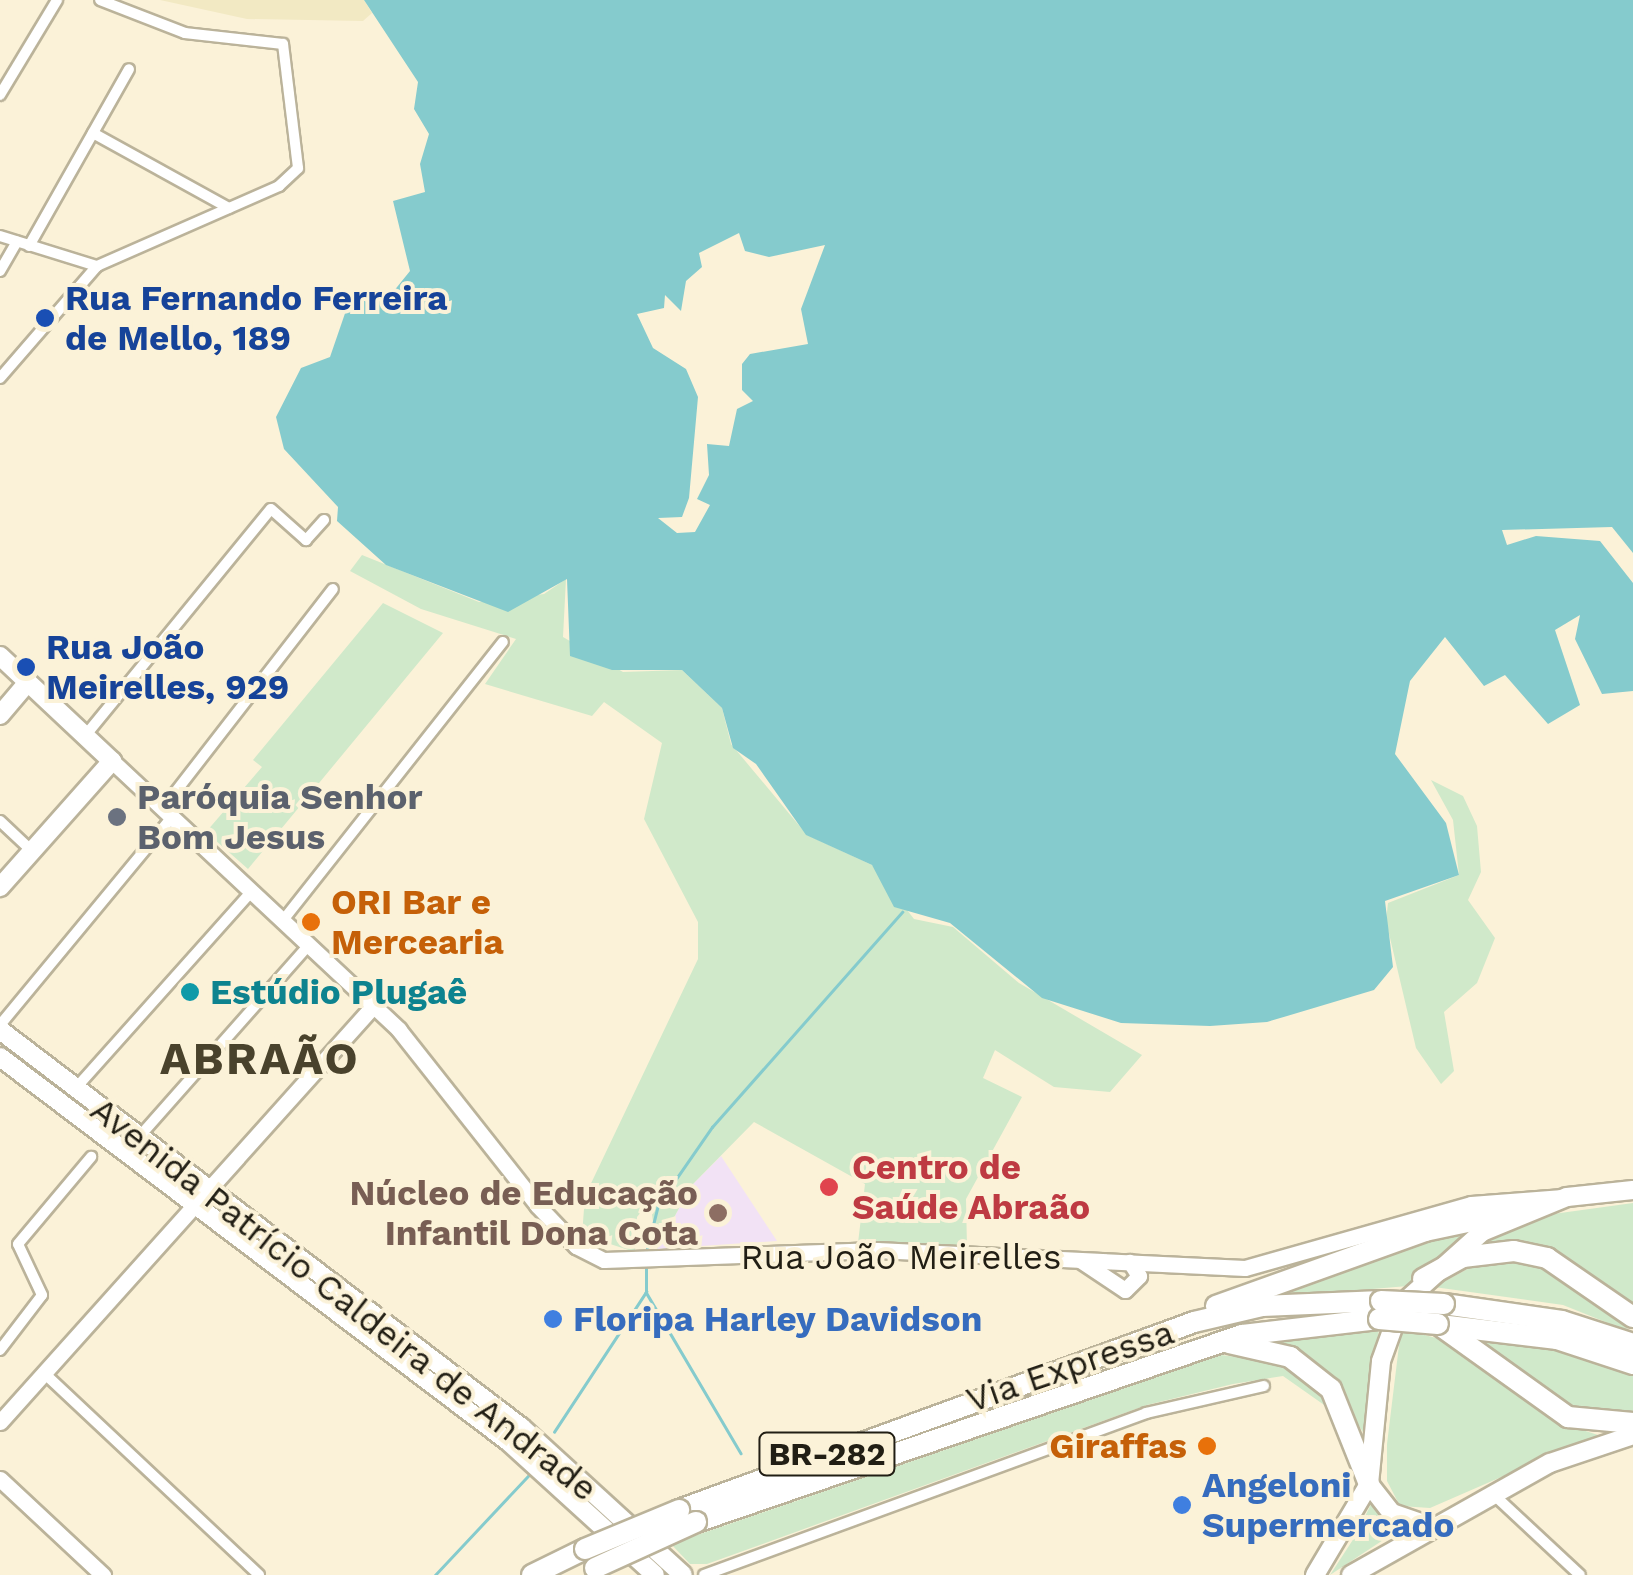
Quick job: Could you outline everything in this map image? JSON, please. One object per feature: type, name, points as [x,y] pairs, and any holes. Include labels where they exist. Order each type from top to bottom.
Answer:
[{"type":"highway","points":[[1118,1349],[1425,1231],[1532,1208]]},
{"type":"highway","points":[[1424,1278],[1463,1257],[1514,1251],[1547,1258],[1633,1317]]},
{"type":"highway","name":"Via Expressa","points":[[532,1575],[587,1564],[687,1516],[1118,1349],[1262,1306],[1562,1321],[1633,1344]]},
{"type":"highway","name":"Via Expressa","points":[[687,1516],[1212,1344],[1280,1325],[1380,1310]]},
{"type":"highway","points":[[1441,1314],[1568,1418],[1633,1423]]},
{"type":"highway","name":"Via Expressa","points":[[1441,1314],[1557,1339],[1633,1364]]},
{"type":"highway","points":[[1212,1344],[1263,1348],[1312,1370],[1352,1424],[1369,1484]]},
{"type":"main road","name":"Rua João Meirelles","points":[[0,656],[374,1006],[576,1246],[634,1264],[825,1250],[1246,1268],[1471,1204],[1567,1197]]},
{"type":"main road","points":[[0,715],[28,682]]},
{"type":"main road","points":[[0,887],[112,761]]},
{"type":"main road","points":[[0,1422],[374,1006]]},
{"type":"main road","name":"Avenida Patrício Caldeira de Andrade","points":[[0,1028],[139,1137],[272,1260],[509,1442],[650,1574]]},
{"type":"main road","name":"Avenida Patrício Caldeira de Andrade","points":[[0,1057],[312,1266],[521,1428],[683,1575]]},
{"type":"main road","points":[[1315,1575],[1369,1484],[1386,1337],[1424,1278],[1464,1243],[1532,1208],[1567,1197],[1633,1190]]},
{"type":"main road","points":[[1077,1258],[1125,1290],[1140,1276],[1130,1262]]},
{"type":"main road","points":[[272,1260],[312,1266]]},
{"type":"main road","points":[[1350,1575],[1426,1525],[1588,1450],[1633,1435]]},
{"type":"main road","points":[[1588,1450],[1633,1451]]},
{"type":"main road","points":[[0,1479],[103,1575]]},
{"type":"main road","points":[[1369,1484],[1392,1513],[1426,1525]]},
{"type":"street","points":[[0,95],[57,0]]},
{"type":"street","points":[[0,378],[97,266],[229,208],[298,168],[289,52],[274,41],[169,29],[100,0]]},
{"type":"street","points":[[29,246],[129,69]]},
{"type":"street","points":[[94,133],[229,208]]},
{"type":"street","points":[[0,236],[97,266]]},
{"type":"street","points":[[0,271],[17,242]]},
{"type":"street","points":[[85,736],[272,508],[306,540],[324,520]]},
{"type":"street","points":[[0,1028],[168,812],[333,589]]},
{"type":"street","points":[[284,919],[503,642]]},
{"type":"street","points":[[0,821],[32,851]]},
{"type":"street","points":[[74,1089],[252,891]]},
{"type":"street","points":[[139,1137],[310,943]]},
{"type":"street","points":[[0,1350],[42,1295],[18,1244],[90,1157]]},
{"type":"street","points":[[44,1373],[259,1575]]},
{"type":"street","points":[[704,1575],[1146,1413],[1264,1386]]},
{"type":"street","points":[[1491,1493],[1580,1575]]},
{"type":"shaded area","name":"Núcleo de Educação Infantil Dona Cota","points":[[721,1156],[777,1241],[657,1249],[691,1186]]},
{"type":"green space","points":[[362,555],[479,602],[544,594],[566,579],[563,637],[623,672],[682,670],[722,708],[731,744],[807,835],[872,865],[914,919],[953,927],[1019,983],[1142,1055],[1110,1092],[1054,1087],[995,1050],[983,1078],[1022,1097],[966,1199],[967,1248],[858,1243],[865,1184],[754,1122],[691,1186],[657,1249],[650,1201],[637,1217],[635,1252],[582,1235],[585,1196],[698,959],[698,922],[644,819],[662,743],[604,702],[592,716],[485,684],[516,639],[421,609],[350,571]]},
{"type":"green space","points":[[383,603],[443,633],[248,869],[206,832],[262,767],[253,760]]},
{"type":"green space","points":[[1431,780],[1463,796],[1477,826],[1481,872],[1468,900],[1495,938],[1477,983],[1444,1012],[1454,1071],[1441,1084],[1416,1048],[1386,921],[1388,903],[1459,875],[1453,820]]},
{"type":"green space","points":[[215,1201],[517,1431],[678,1575],[210,1207]]},
{"type":"green space","points":[[1633,1203],[1633,1310],[1516,1244],[1471,1247],[1553,1214]]},
{"type":"green space","points":[[1487,1218],[1408,1286],[1264,1298]]},
{"type":"green space","points":[[1488,1258],[1542,1262],[1633,1333],[1563,1305],[1434,1287]]},
{"type":"green space","points":[[1348,1327],[1379,1329],[1365,1435],[1319,1366],[1249,1338]]},
{"type":"green space","points":[[1401,1329],[1452,1342],[1567,1425],[1598,1435],[1430,1508],[1400,1506],[1387,1481],[1387,1444]]},
{"type":"green space","points":[[1467,1334],[1564,1350],[1633,1374],[1633,1417],[1584,1418]]},
{"type":"green space","points":[[1221,1355],[1278,1362],[1313,1382],[1337,1414],[1283,1376],[1233,1384],[1147,1405],[707,1564],[690,1564],[671,1544]]},
{"type":"green space","points":[[1371,1504],[1403,1527],[1330,1575],[1356,1535]]},
{"type":"sand","points":[[160,0],[364,0],[372,13],[363,21],[247,19]]},
{"type":"water","points":[[364,0],[1633,0],[1633,553],[1612,527],[1502,530],[1507,545],[1536,536],[1600,541],[1633,583],[1633,691],[1602,694],[1575,639],[1580,615],[1555,630],[1580,705],[1548,724],[1505,675],[1484,686],[1445,637],[1410,681],[1395,754],[1446,823],[1459,875],[1385,901],[1393,967],[1374,990],[1267,1022],[1210,1026],[1121,1023],[1042,998],[950,923],[894,907],[872,865],[806,835],[756,764],[733,748],[722,708],[682,670],[612,670],[570,656],[567,579],[508,612],[386,565],[337,521],[338,507],[284,449],[276,417],[301,368],[330,357],[352,293],[393,292],[410,271],[393,201],[425,192],[420,164],[429,134],[414,109],[418,82]],"holes":[[[739,233],[745,251],[769,257],[825,245],[801,309],[808,344],[750,354],[742,364],[742,390],[753,401],[737,409],[729,446],[707,444],[709,475],[697,499],[710,505],[695,532],[677,533],[658,518],[682,517],[689,498],[698,397],[686,369],[653,348],[637,314],[664,308],[665,295],[681,311],[686,281],[702,267],[699,253]]]},
{"type":"waterway","points":[[646,1253],[658,1205],[712,1127],[902,912]]},
{"type":"waterway","points":[[554,1432],[646,1292],[646,1266]]},
{"type":"waterway","points":[[646,1292],[741,1453]]},
{"type":"waterway","points":[[435,1575],[530,1474]]},
{"type":"place","name":"Rua Fernando Ferreira de Mello, 189","points":[[45,318]]},
{"type":"place","name":"Rua João Meirelles, 929","points":[[26,667]]},
{"type":"place","name":"Paróquia Senhor Bom Jesus","points":[[117,817]]},
{"type":"place","name":"ORI Bar e Mercearia","points":[[311,922]]},
{"type":"place","name":"Estúdio Plugaê","points":[[190,992]]},
{"type":"place","name":"Centro de Saúde Abraão","points":[[829,1187]]},
{"type":"place","name":"Núcleo de Educação Infantil Dona Cota","points":[[718,1213]]},
{"type":"place","name":"Floripa Harley Davidson","points":[[553,1319]]},
{"type":"place","name":"Giraffas","points":[[1207,1446]]},
{"type":"place","name":"Angeloni Supermercado","points":[[1182,1505]]},
{"type":"district","name":"ABRAÃO","points":[[260,1059]]}]
